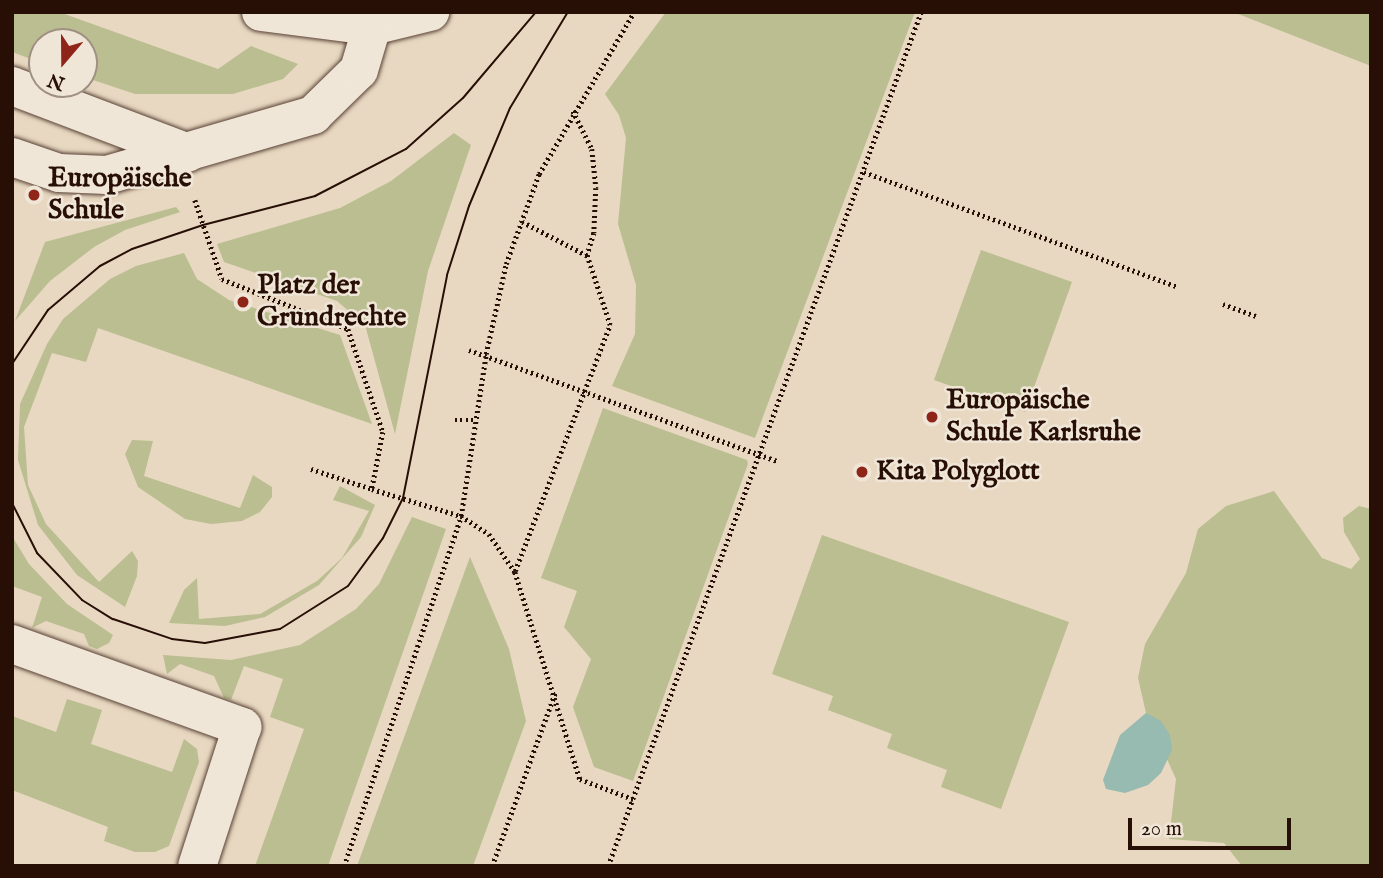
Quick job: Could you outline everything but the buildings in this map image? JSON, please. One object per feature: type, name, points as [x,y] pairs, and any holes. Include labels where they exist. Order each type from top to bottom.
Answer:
[{"type":"street","points":[[261,12],[372,26],[429,12]]},
{"type":"street","points":[[12,157],[59,173],[91,176],[185,154],[313,115],[359,70],[372,26]]},
{"type":"street","points":[[12,86],[185,154]]},
{"type":"street","points":[[12,644],[242,727],[197,866]]},
{"type":"path","points":[[344,866],[461,516],[486,354],[506,264],[539,174],[573,110],[634,12]]},
{"type":"path","points":[[608,866],[864,172],[920,12]]},
{"type":"path","points":[[514,572],[588,391],[610,325],[587,256],[594,233],[596,188],[592,149],[573,110]]},
{"type":"path","points":[[185,154],[222,279],[339,322],[352,334],[383,432],[373,489]]},
{"type":"path","points":[[864,172],[1178,287]]},
{"type":"path","points":[[522,222],[587,256]]},
{"type":"path","points":[[1223,303],[1256,316]]},
{"type":"path","points":[[469,350],[778,461]]},
{"type":"path","points":[[455,419],[476,420]]},
{"type":"path","points":[[311,469],[461,516],[489,534],[514,572],[555,693],[580,779],[633,799]]},
{"type":"path","points":[[492,866],[555,693]]},
{"type":"green space","points":[[12,12],[59,12],[218,69],[251,46],[298,64],[283,79],[233,94],[135,94],[98,82],[98,28],[28,28],[28,58],[12,52]]},
{"type":"green space","points":[[666,12],[915,12],[755,438],[612,386],[635,334],[636,285],[618,224],[626,138],[619,115],[605,94]]},
{"type":"green space","points":[[1233,12],[1371,12],[1371,66]]},
{"type":"green space","points":[[454,133],[471,145],[428,271],[395,434],[365,325],[337,301],[224,262],[217,244],[340,208],[391,181]]},
{"type":"green space","points":[[176,207],[180,212],[125,230],[94,247],[50,281],[15,321],[45,242]]},
{"type":"green space","points":[[981,250],[1072,282],[1025,412],[934,380]]},
{"type":"green space","points":[[184,253],[197,279],[229,300],[340,335],[372,424],[98,328],[86,362],[52,353],[24,427],[28,485],[46,524],[99,582],[132,551],[138,561],[137,576],[125,607],[77,575],[38,525],[18,460],[20,404],[47,344],[63,319],[110,279],[136,266]]},
{"type":"green space","points":[[603,408],[747,460],[748,464],[633,781],[594,767],[573,707],[591,659],[564,627],[577,591],[541,578]]},
{"type":"green space","points":[[132,440],[153,441],[144,476],[240,508],[253,475],[272,487],[272,497],[260,512],[242,521],[211,524],[185,519],[138,487],[125,454]]},
{"type":"green space","points":[[340,486],[375,505],[361,537],[319,585],[265,617],[225,626],[169,623],[184,590],[197,578],[199,619],[260,614],[317,581],[342,558],[369,511],[333,500]]},
{"type":"green space","points":[[1274,491],[1322,558],[1351,569],[1360,559],[1344,532],[1343,518],[1359,506],[1371,509],[1371,866],[1242,866],[1224,843],[1169,839],[1176,779],[1146,713],[1138,678],[1145,644],[1186,573],[1198,529],[1226,506]]},
{"type":"green space","points":[[412,517],[446,529],[328,866],[255,866],[304,729],[270,717],[283,679],[244,666],[231,700],[224,698],[214,676],[180,664],[167,674],[163,655],[231,660],[300,645],[356,609],[379,584]]},
{"type":"green space","points":[[822,535],[1069,622],[1001,809],[941,787],[947,770],[887,748],[892,734],[828,710],[833,696],[772,674]]},
{"type":"green space","points":[[12,536],[29,564],[67,604],[113,635],[109,643],[97,649],[89,646],[84,634],[46,621],[32,628],[42,597],[12,586]]},
{"type":"green space","points":[[470,557],[509,649],[526,721],[473,866],[357,866]]},
{"type":"green space","points":[[67,699],[102,710],[91,744],[172,772],[184,739],[197,749],[199,762],[169,846],[155,852],[135,852],[104,841],[108,827],[12,790],[12,716],[56,732]]},
{"type":"water","points":[[1146,713],[1161,721],[1170,735],[1172,750],[1161,773],[1148,785],[1125,793],[1106,789],[1103,780],[1120,735]]},
{"type":"tram line","points":[[12,364],[48,310],[100,266],[132,249],[203,225],[315,196],[406,149],[463,98],[536,12]]},
{"type":"tram line","points":[[12,503],[37,553],[82,600],[113,619],[172,639],[205,643],[280,629],[348,586],[383,538],[403,498],[447,275],[469,206],[510,108],[568,12]]},
{"type":"place","name":"Europäische Schule","points":[[34,195]]},
{"type":"place","name":"Platz der Grundrechte","points":[[243,302]]},
{"type":"place","name":"Europäische Schule Karlsruhe","points":[[932,417]]},
{"type":"place","name":"Kita Polyglott","points":[[862,472]]}]
